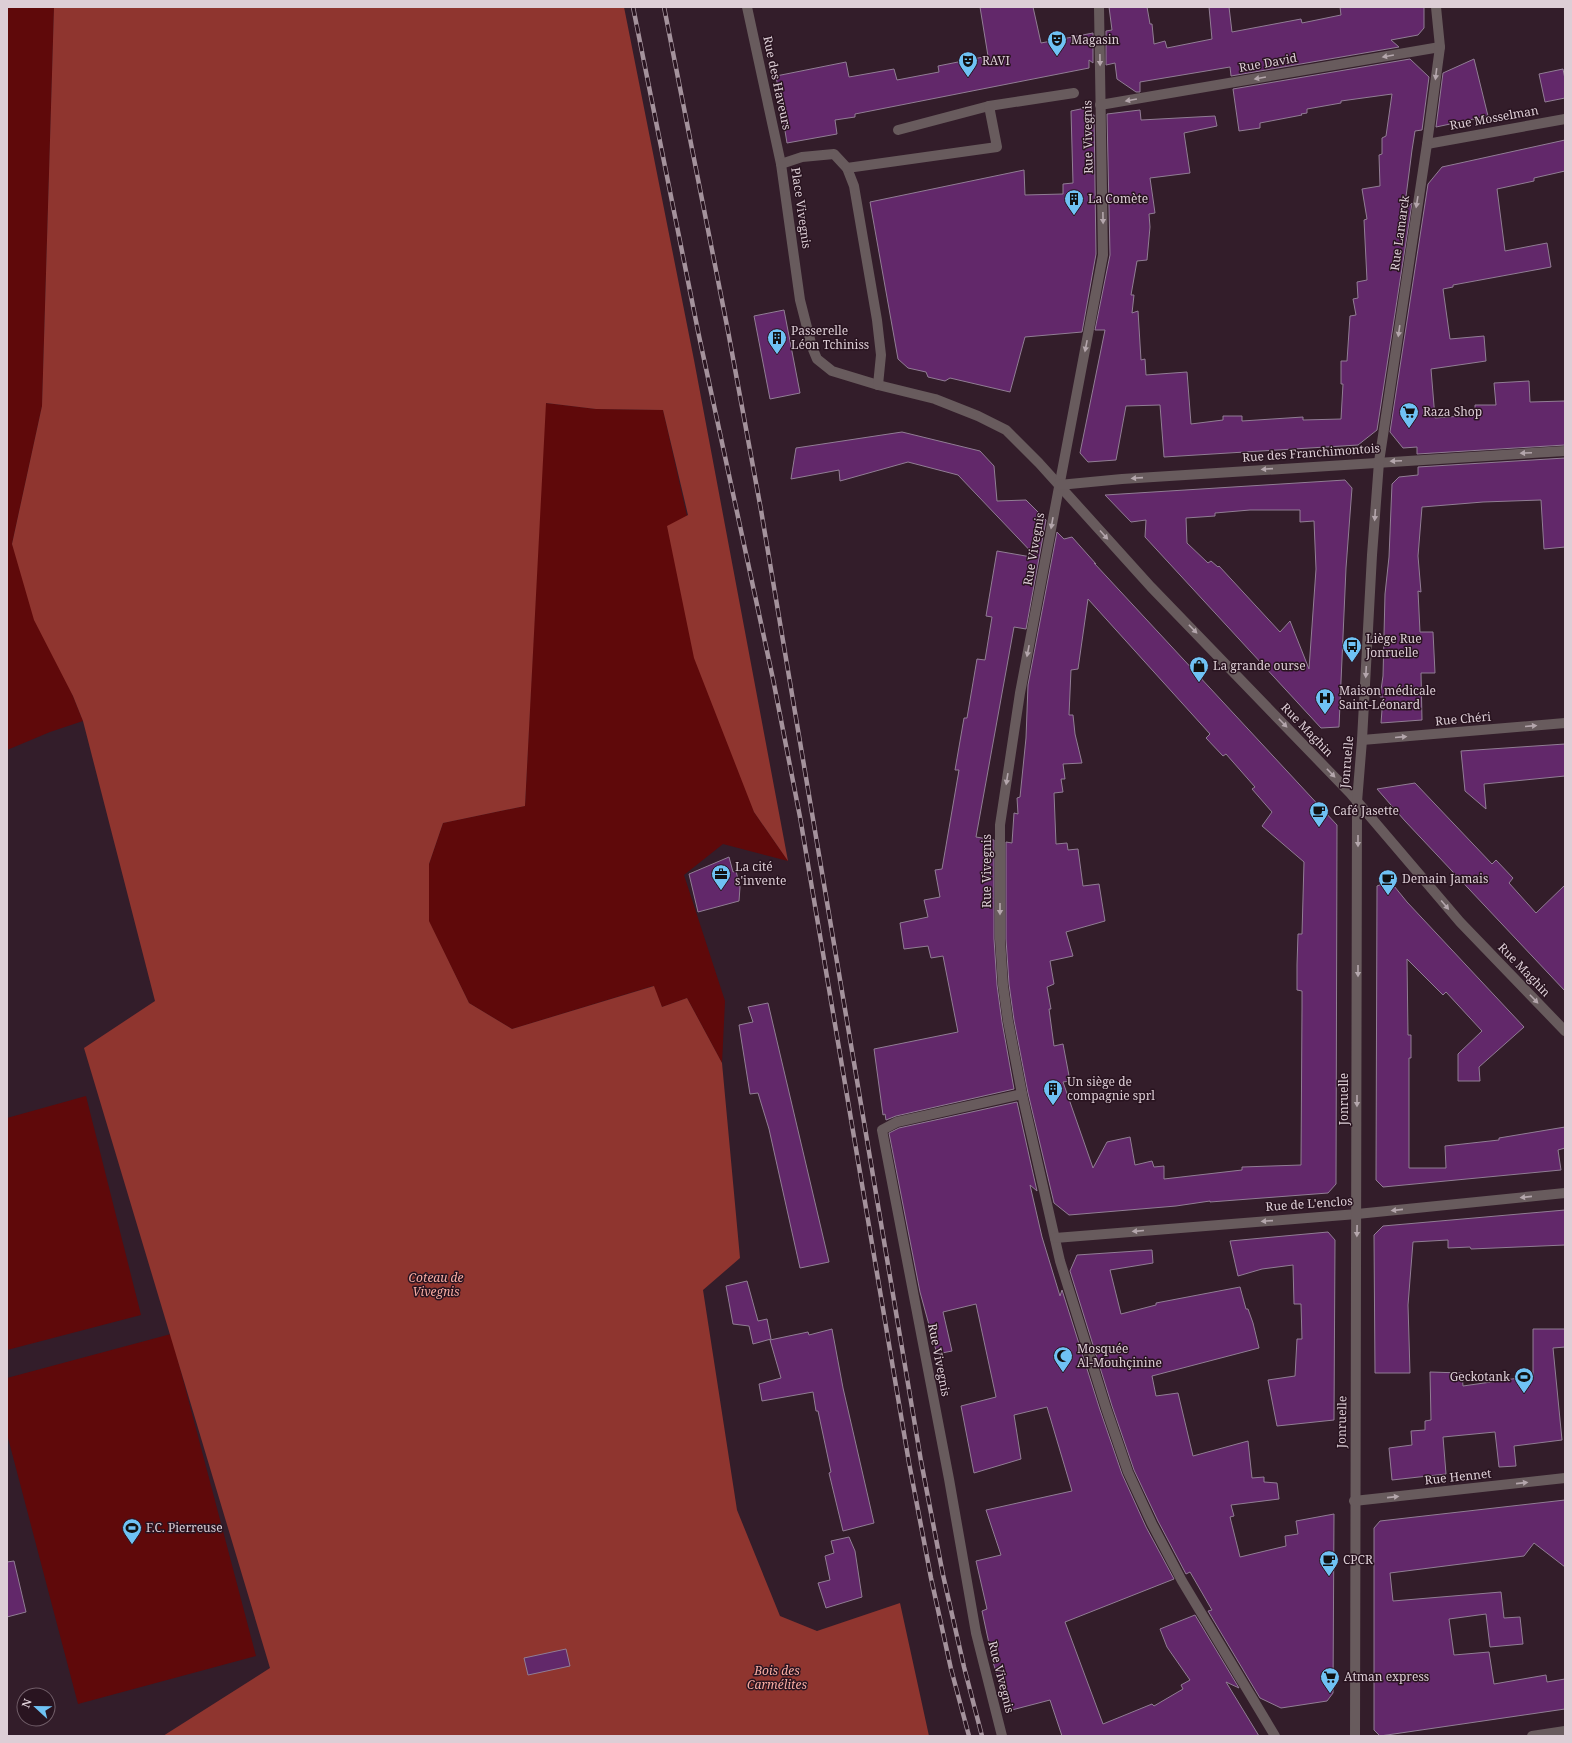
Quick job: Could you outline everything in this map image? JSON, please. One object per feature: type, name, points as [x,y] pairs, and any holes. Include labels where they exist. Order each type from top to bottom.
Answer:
[{"type":"street","name":"Rue des Haveurs","points":[[747,7],[781,164]]},
{"type":"street","name":"Rue Vivegnis","points":[[1099,7],[1103,255],[1020,693],[1000,825],[1000,939],[1008,1021],[1022,1094],[1060,1261],[1106,1408],[1133,1485],[1182,1581],[1275,1736]]},
{"type":"street","name":"Rue Lamarck","points":[[1379,462],[1427,144],[1440,47],[1436,7]]},
{"type":"street","name":"Rue David","points":[[1100,105],[1440,47]]},
{"type":"street","points":[[898,130],[990,106],[1074,93]]},
{"type":"street","points":[[847,168],[997,147],[990,106]]},
{"type":"street","name":"Rue Mosselman","points":[[1427,144],[1565,119]]},
{"type":"street","name":"Place Vivegnis","points":[[878,385],[881,355],[877,320],[854,186],[847,168],[834,154],[802,157],[781,164],[800,300],[812,347],[817,359],[832,371],[878,385],[935,399],[978,416],[1006,430],[1059,485]]},
{"type":"street","name":"Rue des Franchimontois","points":[[1059,485],[1122,479],[1565,451]]},
{"type":"street","name":"Jonruelle","points":[[1355,1736],[1354,1501],[1357,1214],[1357,802],[1379,462]]},
{"type":"street","name":"Rue Maghin","points":[[1059,485],[1151,587],[1357,802],[1460,922],[1565,1031]]},
{"type":"street","name":"Rue Chéri","points":[[1362,740],[1565,723]]},
{"type":"street","name":"Rue Vivegnis","points":[[1002,1736],[974,1619],[882,1130],[897,1122],[1022,1094]]},
{"type":"street","name":"Rue de L'enclos","points":[[1055,1238],[1357,1214],[1565,1193]]},
{"type":"street","name":"Rue Hennet","points":[[1354,1501],[1565,1478]]},
{"type":"street","points":[[1532,1736],[1565,1731]]},
{"type":"shaded area","points":[[7,7],[54,7],[42,406],[12,544],[83,721],[50,732],[7,750]]},
{"type":"shaded area","points":[[545,403],[596,409],[663,410],[754,812],[788,861],[723,844],[684,875],[725,1001],[722,1063],[687,998],[662,1007],[653,986],[512,1029],[469,1003],[429,922],[429,864],[443,823],[525,806]]},
{"type":"shaded area","points":[[86,1096],[141,1315],[7,1350],[7,1118]]},
{"type":"shaded area","name":"F.C. Pierreuse","points":[[171,1334],[256,1656],[78,1704],[7,1434],[7,1378]]},
{"type":"green space","name":"Coteau de Vivegnis","points":[[54,7],[624,7],[694,360],[788,861],[754,812],[694,658],[667,526],[688,515],[663,410],[596,409],[546,403],[525,806],[443,823],[429,864],[429,921],[469,1003],[512,1029],[654,986],[662,1007],[687,998],[722,1063],[740,1258],[703,1290],[737,1510],[780,1616],[817,1631],[900,1603],[929,1736],[163,1736],[270,1668],[84,1048],[155,1001],[83,721],[73,696],[34,620],[12,544],[42,406]]},
{"type":"building","points":[[980,7],[1033,7],[1041,43],[1093,33],[1093,63],[1089,60],[1089,68],[855,114],[855,117],[835,120],[837,134],[787,143],[776,76],[846,62],[849,77],[894,69],[897,80],[939,72],[938,66],[988,56]]},
{"type":"building","points":[[1109,7],[1147,7],[1150,24],[1152,24],[1154,44],[1165,41],[1167,48],[1212,39],[1209,7],[1229,7],[1232,32],[1301,19],[1302,23],[1341,15],[1340,7],[1424,7],[1424,28],[1418,35],[1391,40],[1399,47],[1231,76],[1230,67],[1140,82],[1140,92],[1136,92],[1117,79],[1115,63],[1106,65],[1106,31],[1112,30]]},
{"type":"building","points":[[1410,59],[1429,77],[1422,130],[1415,131],[1412,150],[1404,212],[1412,203],[1377,430],[1358,445],[1164,457],[1160,405],[1126,406],[1116,460],[1088,462],[1080,453],[1105,330],[1095,330],[1110,255],[1107,114],[1140,110],[1141,120],[1215,116],[1217,126],[1184,133],[1190,173],[1150,178],[1155,213],[1149,214],[1150,227],[1147,260],[1137,261],[1131,295],[1134,295],[1132,313],[1138,311],[1141,360],[1145,359],[1146,375],[1187,372],[1191,424],[1223,420],[1223,416],[1242,416],[1242,421],[1303,417],[1303,420],[1341,419],[1343,384],[1341,384],[1341,361],[1347,361],[1350,316],[1356,315],[1353,299],[1358,298],[1357,282],[1367,280],[1364,220],[1367,219],[1362,189],[1380,186],[1379,155],[1382,154],[1382,138],[1386,136],[1392,94],[1341,101],[1341,103],[1307,109],[1307,113],[1301,114],[1302,115],[1260,123],[1260,128],[1239,131],[1233,89]]},
{"type":"building","points":[[1474,59],[1488,116],[1436,127],[1443,73]]},
{"type":"building","points":[[1563,69],[1565,79],[1565,98],[1545,102],[1539,74]]},
{"type":"building","points":[[1090,107],[1091,115],[1094,115],[1096,254],[1082,332],[1025,337],[1010,392],[950,378],[945,381],[928,377],[926,372],[908,368],[898,359],[870,202],[1024,170],[1025,195],[1063,194],[1063,184],[1073,183],[1071,111]]},
{"type":"building","points":[[1565,140],[1565,171],[1534,178],[1534,181],[1497,189],[1505,251],[1547,243],[1551,267],[1453,285],[1453,287],[1443,289],[1450,339],[1484,336],[1486,361],[1431,369],[1435,418],[1475,415],[1475,405],[1496,405],[1494,383],[1529,381],[1530,402],[1565,401],[1565,445],[1417,454],[1417,447],[1403,448],[1390,432],[1428,184],[1442,167]]},
{"type":"building","name":"Passerelle Léon Tchiniss","points":[[784,310],[800,393],[770,399],[754,316]]},
{"type":"building","points":[[902,432],[980,451],[994,466],[997,501],[1026,500],[1046,520],[1026,629],[1014,627],[976,837],[994,840],[994,939],[997,985],[1014,1089],[896,1116],[886,1120],[885,1114],[883,1115],[874,1049],[958,1032],[943,956],[931,958],[928,946],[904,949],[900,923],[928,917],[924,900],[940,897],[935,870],[942,869],[959,770],[955,770],[964,718],[967,718],[977,659],[985,660],[992,617],[986,616],[997,551],[1037,558],[958,475],[908,462],[840,481],[839,470],[791,479],[796,448]]},
{"type":"building","points":[[1565,458],[1565,547],[1544,549],[1541,500],[1483,502],[1422,507],[1418,556],[1421,592],[1418,591],[1420,632],[1433,632],[1435,673],[1421,673],[1422,720],[1381,723],[1383,697],[1380,697],[1383,676],[1385,594],[1389,557],[1392,484],[1399,477],[1418,475],[1418,467]]},
{"type":"building","points":[[1345,480],[1352,488],[1346,568],[1339,727],[1321,728],[1145,537],[1146,520],[1131,522],[1105,495]],"holes":[[[1250,510],[1300,510],[1300,522],[1314,521],[1316,569],[1309,669],[1290,621],[1280,632],[1219,566],[1218,567],[1211,561],[1208,563],[1187,543],[1186,518],[1215,516],[1215,513]]]},
{"type":"building","points":[[1057,532],[1064,539],[1072,537],[1096,564],[1094,563],[1337,825],[1336,1184],[1328,1193],[1210,1201],[1176,1206],[1069,1215],[1054,1203],[1028,1093],[1014,1020],[1009,984],[1006,939],[1006,842],[1012,843],[1014,813],[1018,814],[1017,798],[1020,797],[1026,738],[1028,685]],"holes":[[[1088,599],[1210,734],[1206,738],[1223,756],[1226,754],[1255,787],[1252,789],[1272,812],[1262,826],[1304,862],[1302,934],[1298,934],[1297,965],[1297,990],[1302,991],[1301,1165],[1242,1167],[1242,1170],[1164,1179],[1164,1166],[1154,1167],[1152,1161],[1135,1165],[1130,1137],[1107,1142],[1093,1168],[1063,1082],[1070,1081],[1063,1044],[1054,1046],[1049,1009],[1051,1009],[1047,987],[1054,984],[1050,961],[1073,956],[1066,932],[1105,921],[1099,884],[1083,886],[1078,849],[1068,850],[1067,843],[1056,844],[1054,793],[1063,792],[1061,779],[1065,779],[1063,764],[1082,763],[1075,734],[1073,715],[1069,715],[1071,670],[1078,669]]]},
{"type":"building","points":[[1565,744],[1565,776],[1484,784],[1486,809],[1465,791],[1461,751]]},
{"type":"building","points":[[1415,783],[1492,864],[1496,860],[1513,878],[1509,883],[1536,913],[1565,885],[1565,991],[1405,821],[1377,789]]},
{"type":"building","points":[[729,857],[733,872],[736,871],[740,887],[739,901],[698,912],[689,874]]},
{"type":"building","points":[[1390,881],[1407,902],[1524,1027],[1479,1067],[1480,1081],[1458,1081],[1458,1054],[1482,1031],[1446,992],[1443,995],[1407,959],[1408,1035],[1411,1035],[1411,1058],[1409,1058],[1409,1168],[1446,1168],[1445,1146],[1499,1140],[1499,1138],[1565,1127],[1565,1148],[1558,1150],[1561,1170],[1383,1187],[1376,1180],[1377,886]]},
{"type":"building","points":[[768,1003],[829,1262],[800,1268],[769,1129],[758,1093],[750,1094],[739,1025],[753,1022],[748,1007]]},
{"type":"building","points":[[1017,1102],[1037,1191],[1030,1185],[1042,1237],[1060,1296],[1062,1290],[1122,1474],[1146,1527],[1174,1579],[1065,1622],[1103,1724],[1152,1704],[1154,1706],[1183,1689],[1181,1685],[1190,1680],[1167,1647],[1160,1629],[1195,1615],[1239,1688],[1226,1682],[1259,1736],[1062,1736],[1050,1700],[1008,1711],[993,1662],[982,1611],[987,1609],[976,1561],[1001,1555],[986,1510],[1072,1491],[1047,1407],[1014,1415],[1021,1459],[974,1473],[961,1406],[996,1397],[976,1304],[943,1312],[952,1351],[937,1354],[920,1292],[889,1133],[899,1128]]},
{"type":"building","points":[[1565,1210],[1565,1245],[1471,1249],[1470,1247],[1448,1248],[1448,1240],[1413,1242],[1408,1305],[1410,1373],[1375,1373],[1374,1235],[1383,1226]]},
{"type":"building","points":[[1328,1232],[1335,1240],[1334,1420],[1277,1426],[1268,1380],[1295,1376],[1297,1339],[1302,1339],[1301,1304],[1294,1304],[1293,1265],[1262,1269],[1238,1276],[1230,1241]]},
{"type":"building","points":[[1152,1250],[1153,1263],[1110,1270],[1121,1314],[1156,1305],[1156,1303],[1240,1287],[1246,1309],[1248,1309],[1253,1323],[1259,1348],[1152,1376],[1156,1396],[1178,1393],[1193,1456],[1248,1441],[1252,1478],[1264,1477],[1264,1482],[1277,1483],[1279,1499],[1231,1505],[1234,1516],[1230,1517],[1240,1557],[1286,1546],[1285,1536],[1298,1534],[1296,1521],[1334,1514],[1333,1693],[1327,1701],[1281,1708],[1260,1698],[1208,1611],[1212,1610],[1190,1572],[1186,1574],[1158,1521],[1134,1470],[1112,1406],[1070,1271],[1077,1255]]},
{"type":"building","points":[[747,1281],[758,1321],[767,1319],[771,1339],[753,1344],[749,1326],[733,1324],[726,1286]]},
{"type":"building","points":[[832,1329],[843,1388],[874,1523],[843,1531],[829,1473],[831,1472],[818,1411],[816,1411],[813,1392],[762,1401],[759,1384],[781,1378],[770,1340],[808,1332],[809,1335]]},
{"type":"building","points":[[1533,1329],[1565,1329],[1565,1347],[1553,1348],[1562,1440],[1514,1446],[1516,1466],[1499,1467],[1495,1432],[1443,1437],[1446,1474],[1392,1480],[1389,1448],[1412,1445],[1411,1431],[1425,1430],[1425,1421],[1431,1420],[1430,1372],[1462,1373],[1463,1386],[1533,1376]]},
{"type":"building","points":[[1565,1500],[1565,1567],[1534,1543],[1524,1556],[1390,1573],[1393,1601],[1501,1592],[1504,1618],[1520,1617],[1523,1644],[1490,1647],[1486,1614],[1449,1619],[1454,1655],[1489,1652],[1494,1684],[1546,1675],[1547,1682],[1565,1679],[1565,1709],[1380,1736],[1374,1730],[1374,1528],[1380,1521]]},
{"type":"building","points":[[849,1537],[855,1551],[862,1597],[826,1608],[818,1583],[830,1580],[825,1556],[834,1553],[831,1541]]},
{"type":"building","points":[[14,1561],[26,1612],[7,1617],[7,1562]]},
{"type":"building","points":[[566,1649],[570,1666],[528,1675],[524,1658]]},
{"type":"railway","points":[[633,7],[699,336],[773,679],[800,817],[909,1463],[931,1578],[951,1669],[969,1736]]},
{"type":"railway","points":[[664,7],[728,331],[761,510],[921,1461],[943,1575],[964,1667],[982,1736]]},
{"type":"place","name":"Magasin","points":[[1057,57]]},
{"type":"place","name":"RAVI","points":[[968,78]]},
{"type":"place","name":"La Comète","points":[[1074,216]]},
{"type":"place","name":"Passerelle Léon Tchiniss","points":[[777,355]]},
{"type":"place","name":"Raza Shop","points":[[1409,429]]},
{"type":"place","name":"Liège Rue Jonruelle","points":[[1352,663]]},
{"type":"place","name":"La grande ourse","points":[[1199,683]]},
{"type":"place","name":"Maison médicale Saint-Léonard","points":[[1325,715]]},
{"type":"place","name":"Café Jasette","points":[[1319,828]]},
{"type":"place","name":"La cité s'invente","points":[[721,891]]},
{"type":"place","name":"Demain Jamais","points":[[1388,896]]},
{"type":"place","name":"Un siège de compagnie sprl","points":[[1053,1106]]},
{"type":"place","name":"Mosquée Al-Mouhçinine","points":[[1063,1373]]},
{"type":"place","name":"Geckotank","points":[[1524,1394]]},
{"type":"place","name":"F.C. Pierreuse","points":[[132,1545]]},
{"type":"place","name":"CPCR","points":[[1329,1577]]},
{"type":"place","name":"Atman express","points":[[1330,1694]]},
{"type":"park label","name":"Bois des Carmélites","points":[[777,1678]]}]
